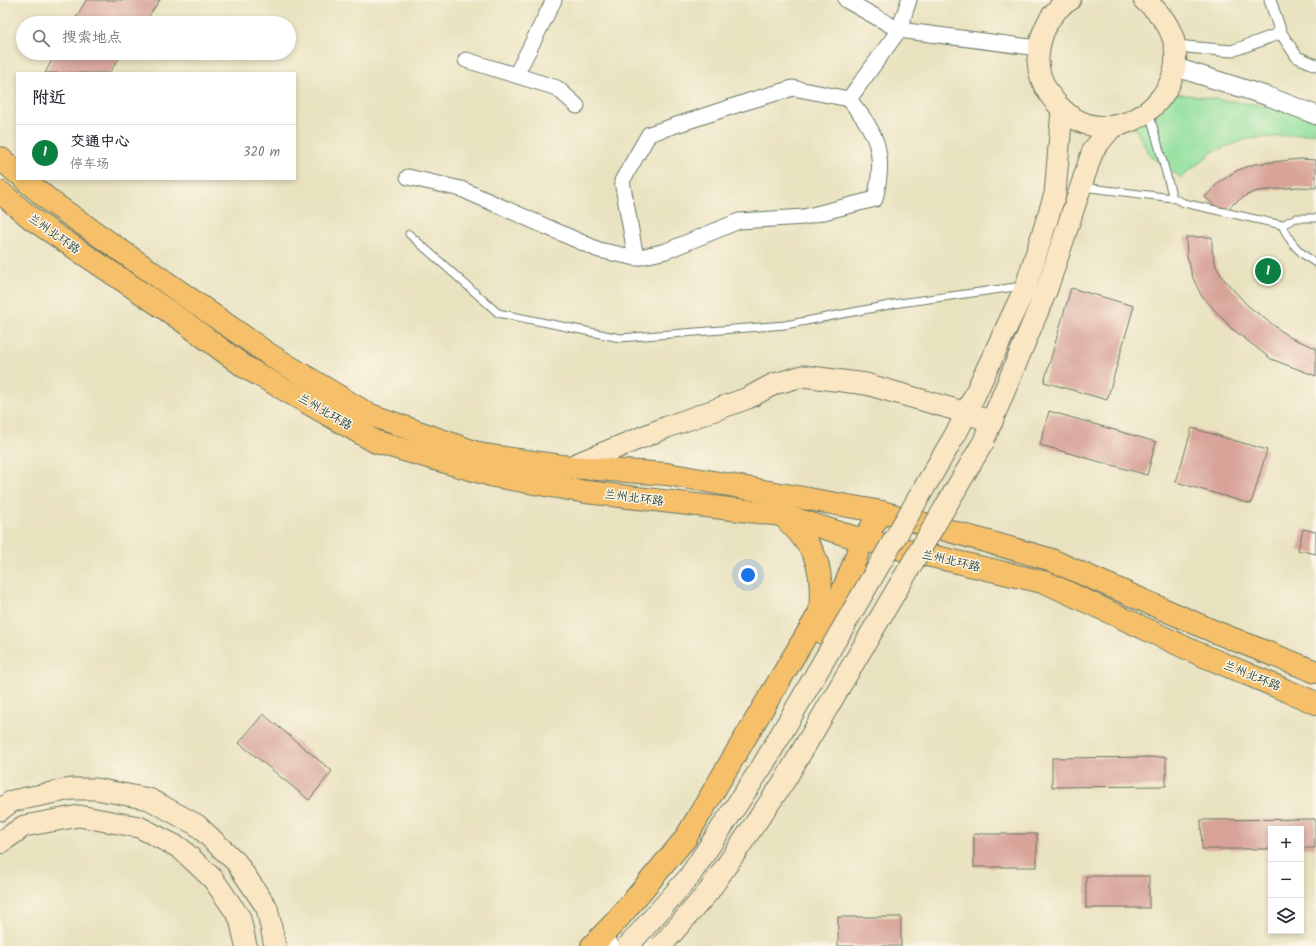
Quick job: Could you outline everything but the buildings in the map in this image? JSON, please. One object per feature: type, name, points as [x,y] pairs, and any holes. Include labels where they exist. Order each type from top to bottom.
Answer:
[{"type":"main road","points":[[1070,0],[1052,15],[1043,31],[1038,48],[1038,65],[1042,82],[1050,97],[1062,110],[1086,123],[1113,126],[1132,121],[1149,112],[1166,92],[1175,67],[1175,46],[1168,26],[1151,3]]},
{"type":"main road","points":[[611,946],[689,878],[763,765],[963,420],[1037,287],[1055,194],[1062,110]]},
{"type":"main road","points":[[661,946],[709,891],[785,780],[984,441],[992,422],[1037,287],[1081,187],[1093,150],[1113,126]]},
{"type":"main road","points":[[0,158],[16,172]]},
{"type":"main road","name":"兰州北环路","points":[[25,180],[50,201],[270,355],[368,414],[483,455],[569,467],[667,474],[882,512],[1049,559],[1213,631],[1316,672]]},
{"type":"main road","name":"兰州北环路","points":[[0,192],[32,219],[180,319],[245,367],[376,442],[494,476],[586,492],[782,515],[863,540],[1047,583],[1197,654],[1316,703]]},
{"type":"main road","points":[[569,467],[667,427],[748,398],[774,384],[803,376],[866,384],[963,420],[992,422]]},
{"type":"main road","points":[[611,946],[696,847],[832,618],[863,540],[882,512]]},
{"type":"main road","points":[[611,946],[617,920],[685,839],[820,612],[822,585],[816,558],[802,535],[782,515]]},
{"type":"main road","points":[[0,810],[12,801],[70,788],[96,789],[149,799],[197,824],[236,862],[267,908],[275,946]]},
{"type":"main road","points":[[0,843],[24,826],[79,816],[139,827],[180,848],[212,879],[240,918],[246,946]]},
{"type":"street","points":[[516,75],[554,0]]},
{"type":"street","points":[[846,0],[899,30],[1038,48]]},
{"type":"street","points":[[849,99],[899,30],[909,0]]},
{"type":"street","points":[[1270,0],[1281,33],[1297,57],[1316,65]]},
{"type":"street","points":[[1175,46],[1232,51],[1281,33]]},
{"type":"street","points":[[466,60],[557,88],[578,106]]},
{"type":"street","points":[[1175,67],[1270,97],[1316,115]]},
{"type":"street","points":[[408,177],[461,189],[599,250],[636,258],[666,251],[739,221],[804,217],[875,199],[881,175],[879,150],[870,127],[849,99],[793,88],[650,134],[622,181],[636,258]]},
{"type":"lane","points":[[1149,112],[1173,198]]},
{"type":"lane","points":[[1081,187],[1173,198],[1184,204],[1282,225],[1296,218],[1316,218]]},
{"type":"lane","points":[[1282,225],[1288,239],[1298,251],[1316,263]]},
{"type":"lane","points":[[409,234],[498,313],[620,338],[785,325],[900,303],[1037,287]]},
{"type":"green space","points":[[1153,90],[1272,107],[1316,120],[1316,133],[1248,139],[1214,151],[1181,178],[1150,156],[1133,124]]},
{"type":"place","name":"交通中心","points":[[1268,271]]}]
